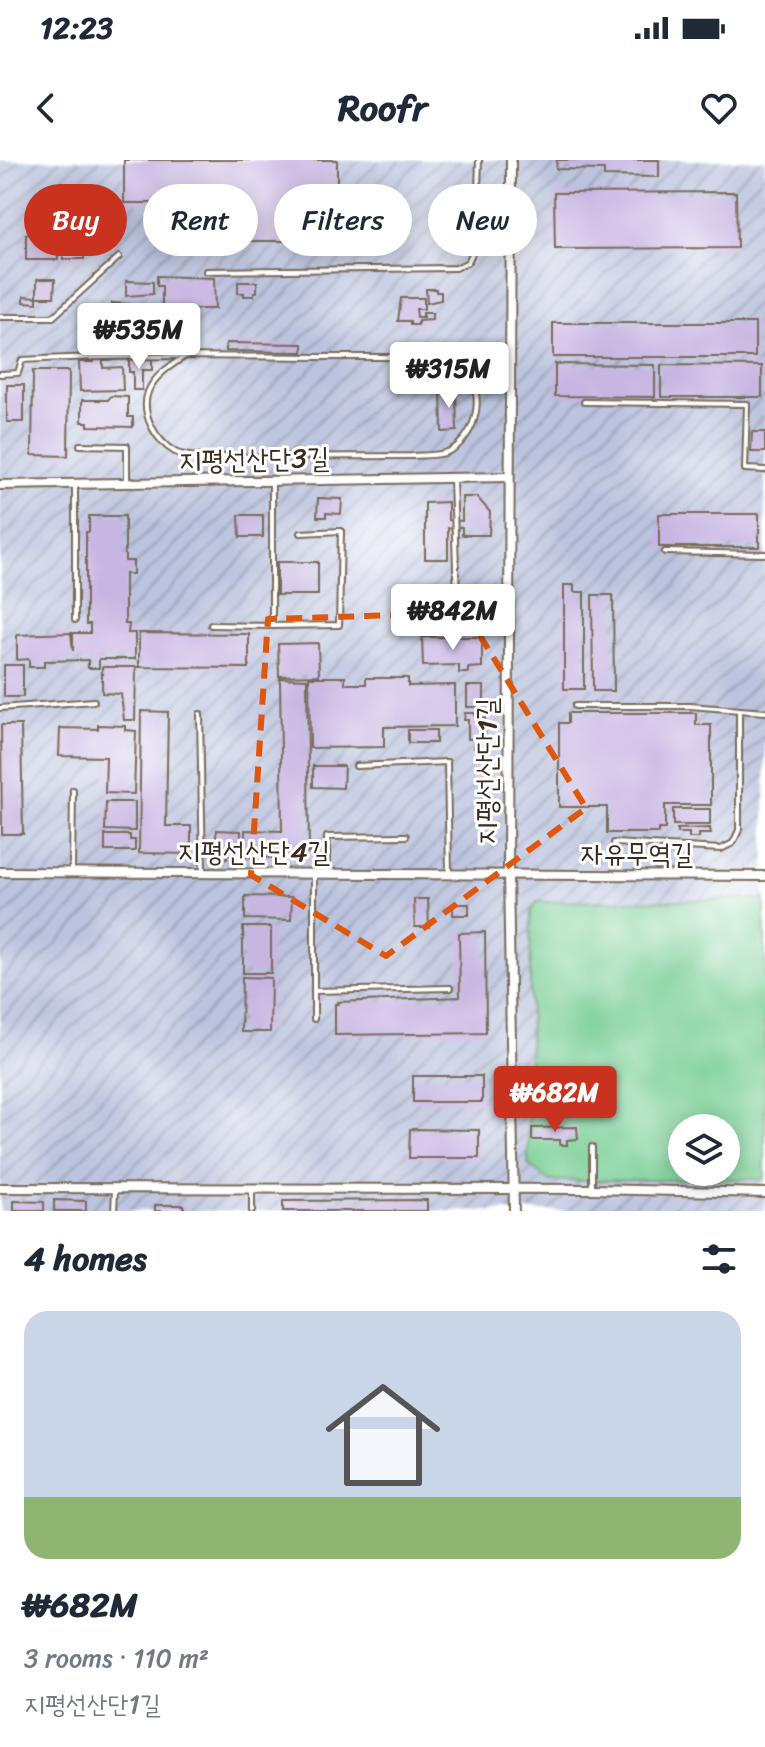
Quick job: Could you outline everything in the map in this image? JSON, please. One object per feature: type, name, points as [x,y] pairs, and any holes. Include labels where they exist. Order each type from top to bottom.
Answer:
[{"type":"street","name":"지평선산단1길","points":[[511,160],[508,874],[514,1211]]},
{"type":"street","name":"지평선산단3길","points":[[0,485],[509,477]]},
{"type":"street","name":"지평선산단4길","points":[[0,872],[508,874]]},
{"type":"street","name":"자유무역길","points":[[508,874],[765,876]]},
{"type":"street","points":[[0,1188],[592,1189],[765,1193]]},
{"type":"lane","points":[[206,271],[456,268],[468,262],[475,250],[479,160]]},
{"type":"lane","points":[[0,317],[53,317],[119,257]]},
{"type":"lane","points":[[0,374],[18,373],[22,360],[184,357],[431,357],[450,362],[466,374],[475,391],[476,413],[471,430],[461,443],[445,453],[412,456],[200,457],[178,453],[154,433],[147,406],[148,393],[162,372],[184,357]]},
{"type":"lane","points":[[584,402],[747,404],[745,469],[765,470]]},
{"type":"lane","points":[[80,445],[127,446],[127,483]]},
{"type":"lane","points":[[453,478],[458,625]]},
{"type":"lane","points":[[272,481],[272,626]]},
{"type":"lane","points":[[75,484],[75,620]]},
{"type":"lane","points":[[211,625],[339,625],[341,531],[301,533]]},
{"type":"lane","points":[[665,552],[765,554]]},
{"type":"lane","points":[[0,708],[94,701]]},
{"type":"lane","points":[[575,706],[690,706],[765,712]]},
{"type":"lane","points":[[614,843],[721,849],[733,843],[739,830],[739,710]]},
{"type":"lane","points":[[200,714],[203,873]]},
{"type":"lane","points":[[356,766],[447,762],[449,874]]},
{"type":"lane","points":[[72,873],[73,790]]},
{"type":"lane","points":[[327,874],[327,837],[406,836]]},
{"type":"lane","points":[[314,874],[314,1019]]},
{"type":"lane","points":[[314,991],[450,988]]},
{"type":"lane","points":[[592,1147],[592,1189]]},
{"type":"lane","points":[[114,1211],[115,1188]]},
{"type":"lane","points":[[252,1189],[252,1211]]},
{"type":"highlighted area","points":[[466,613],[586,808],[386,956],[251,875],[268,619]]},
{"type":"shaded area","points":[[0,160],[765,160],[765,1211],[0,1211]]},
{"type":"green space","points":[[765,899],[765,1179],[740,1179],[740,1114],[668,1114],[668,1180],[548,1181],[528,1164],[531,911],[537,902]]},
{"type":"building","points":[[124,160],[337,160],[337,184],[274,184],[274,241],[258,241],[258,184],[143,184],[143,203],[127,203],[127,184],[124,184]]},
{"type":"building","points":[[557,160],[659,160],[659,177],[604,176],[604,170],[556,169]]},
{"type":"building","points":[[736,192],[737,248],[555,249],[554,193]]},
{"type":"building","points":[[26,256],[58,256],[58,260],[26,260]]},
{"type":"building","points":[[63,256],[84,256],[84,259],[63,259]]},
{"type":"building","points":[[157,276],[214,278],[215,309],[185,309],[185,319],[170,319],[170,311],[162,311],[162,286],[157,286]]},
{"type":"building","points":[[37,279],[55,279],[54,297],[37,297]]},
{"type":"building","points":[[126,281],[153,282],[153,294],[126,296]]},
{"type":"building","points":[[238,282],[257,282],[257,292],[254,296],[238,293]]},
{"type":"building","points":[[426,289],[441,292],[441,300],[427,303]]},
{"type":"building","points":[[24,296],[37,297],[37,303],[24,302]]},
{"type":"building","points":[[401,298],[424,298],[424,309],[416,309],[417,317],[432,313],[432,320],[418,321],[418,325],[398,321]]},
{"type":"building","points":[[112,303],[130,304],[130,313],[112,316]]},
{"type":"building","points":[[553,323],[755,323],[755,357],[553,357]]},
{"type":"building","points":[[226,343],[303,344],[303,352],[226,351]]},
{"type":"building","points":[[103,357],[103,368],[122,367],[123,390],[80,391],[79,362],[94,362],[93,358]]},
{"type":"building","points":[[129,359],[152,359],[152,370],[142,370],[142,390],[133,390]]},
{"type":"building","points":[[555,364],[655,365],[655,397],[555,396]]},
{"type":"building","points":[[661,365],[762,366],[762,397],[661,397]]},
{"type":"building","points":[[33,371],[69,371],[68,456],[32,455]]},
{"type":"building","points":[[7,385],[24,385],[24,422],[7,422]]},
{"type":"building","points":[[441,389],[456,389],[457,431],[442,432]]},
{"type":"building","points":[[111,396],[128,397],[128,417],[133,417],[133,427],[88,426],[88,422],[82,422],[82,400],[108,400]]},
{"type":"building","points":[[752,432],[765,432],[765,452],[751,452]]},
{"type":"building","points":[[462,497],[477,497],[490,512],[489,535],[462,535],[462,527],[448,528],[448,559],[425,559],[425,503],[448,502],[448,520],[462,521]]},
{"type":"building","points":[[318,498],[342,499],[341,514],[326,513],[326,517],[317,517]]},
{"type":"building","points":[[659,514],[759,514],[759,547],[659,547]]},
{"type":"building","points":[[239,515],[263,515],[263,537],[240,537]]},
{"type":"building","points":[[89,516],[125,516],[125,561],[133,561],[133,574],[125,574],[125,624],[129,624],[128,633],[135,633],[135,659],[99,659],[99,668],[88,668],[88,660],[44,661],[44,667],[29,667],[29,659],[17,660],[17,635],[71,633],[73,651],[73,633],[90,633],[90,624],[86,624],[86,532],[89,532]]},
{"type":"building","points":[[277,562],[318,562],[318,595],[277,595]]},
{"type":"building","points":[[564,585],[574,585],[574,592],[584,592],[584,689],[564,689]]},
{"type":"building","points":[[592,595],[613,595],[614,691],[593,691]]},
{"type":"building","points":[[139,633],[249,634],[249,668],[139,667]]},
{"type":"building","points":[[422,637],[482,637],[482,667],[468,668],[468,673],[459,673],[459,665],[423,666]]},
{"type":"building","points":[[318,643],[319,675],[279,676],[278,644]]},
{"type":"building","points":[[4,665],[23,665],[23,697],[4,697]]},
{"type":"building","points":[[102,667],[136,667],[135,720],[124,720],[121,694],[102,693]]},
{"type":"building","points":[[309,677],[345,677],[345,684],[366,684],[366,678],[408,678],[408,686],[455,685],[455,726],[384,727],[384,747],[310,748]]},
{"type":"building","points":[[280,678],[307,679],[309,853],[278,853],[278,858],[244,857],[245,830],[282,831]]},
{"type":"building","points":[[467,686],[484,686],[484,707],[467,707]]},
{"type":"building","points":[[141,711],[168,712],[166,826],[191,826],[191,854],[139,853]]},
{"type":"building","points":[[465,713],[475,713],[475,718],[485,718],[485,749],[474,748],[475,739],[468,739]]},
{"type":"building","points":[[568,713],[696,713],[696,725],[711,725],[711,805],[665,805],[665,829],[658,829],[658,833],[607,833],[607,807],[559,807],[559,723],[568,723]]},
{"type":"building","points":[[1,725],[21,725],[23,834],[2,834]]},
{"type":"building","points":[[98,725],[125,726],[125,730],[136,731],[134,794],[105,793],[106,757],[59,756],[60,728],[98,729]]},
{"type":"building","points":[[408,730],[436,730],[436,743],[408,743]]},
{"type":"building","points":[[313,766],[344,766],[343,788],[313,787]]},
{"type":"building","points":[[106,802],[135,802],[135,831],[105,830]]},
{"type":"building","points":[[673,809],[710,809],[710,825],[673,825]]},
{"type":"building","points":[[710,828],[711,834],[699,834],[699,838],[689,838],[689,833],[677,833],[677,829]]},
{"type":"building","points":[[217,830],[241,831],[240,855],[227,855],[227,859],[212,858]]},
{"type":"building","points":[[105,835],[130,835],[130,840],[135,840],[135,851],[105,851]]},
{"type":"building","points":[[245,896],[292,897],[291,920],[245,919]]},
{"type":"building","points":[[414,899],[428,899],[429,927],[415,927]]},
{"type":"building","points":[[453,904],[469,904],[469,915],[453,915]]},
{"type":"building","points":[[243,927],[271,927],[271,973],[243,973]]},
{"type":"building","points":[[485,932],[486,1033],[335,1035],[335,1004],[338,1002],[460,997],[459,933]]},
{"type":"building","points":[[242,977],[271,978],[270,1032],[241,1032]]},
{"type":"building","points":[[413,1076],[482,1076],[482,1102],[413,1102]]},
{"type":"building","points":[[577,1127],[578,1139],[567,1140],[567,1145],[560,1145],[560,1140],[532,1140],[532,1128]]},
{"type":"building","points":[[410,1129],[479,1130],[479,1158],[409,1158]]},
{"type":"building","points":[[54,1200],[86,1201],[86,1211],[54,1211]]},
{"type":"building","points":[[427,1200],[427,1211],[283,1211],[283,1201]]},
{"type":"building","points":[[14,1201],[44,1202],[44,1211],[14,1211]]},
{"type":"building","points":[[155,1205],[184,1205],[184,1211],[155,1211]]}]
